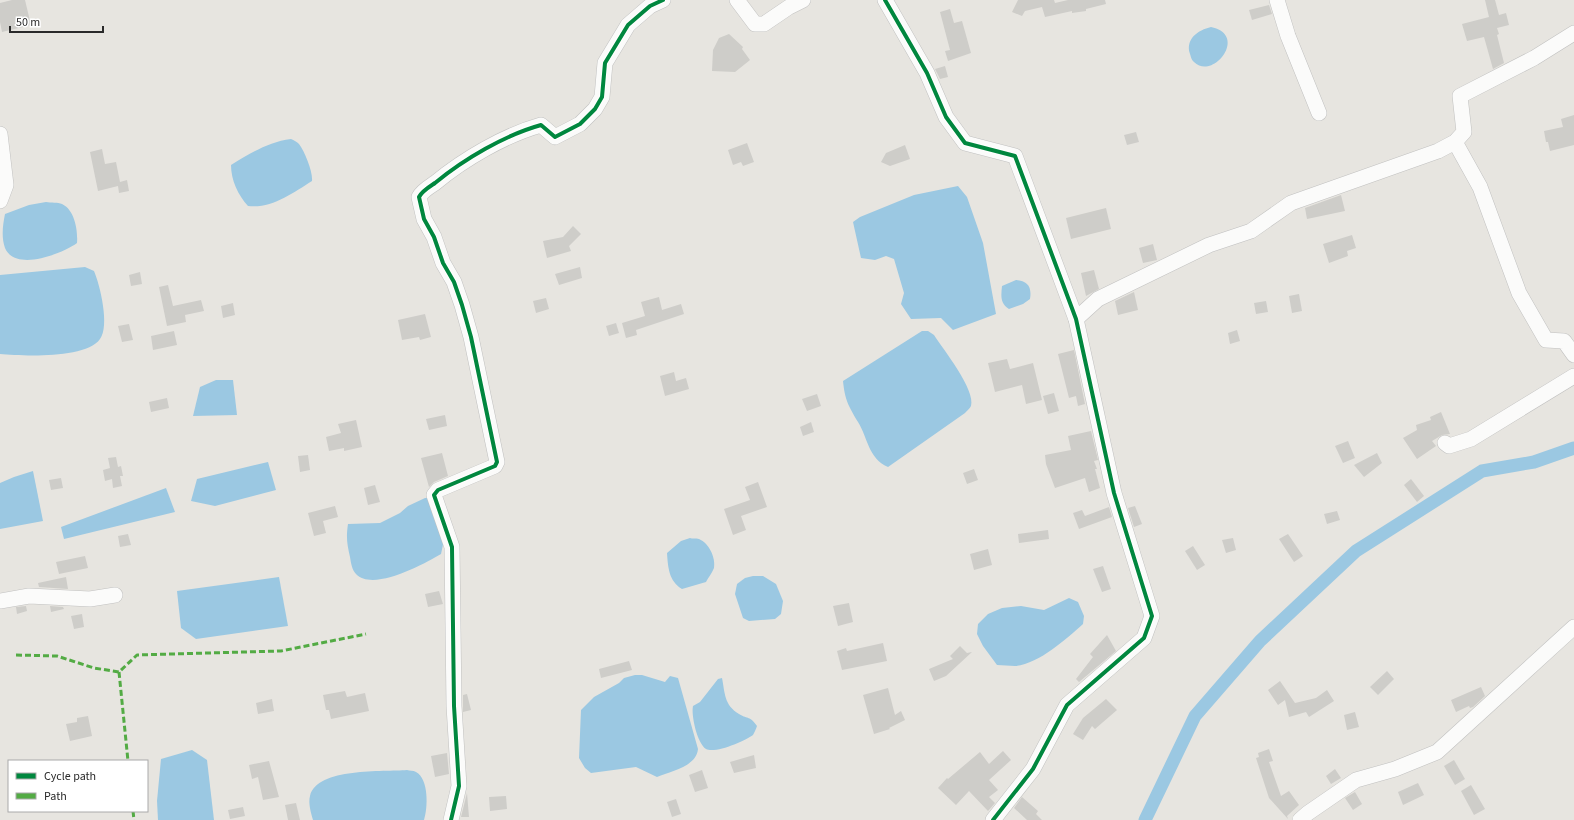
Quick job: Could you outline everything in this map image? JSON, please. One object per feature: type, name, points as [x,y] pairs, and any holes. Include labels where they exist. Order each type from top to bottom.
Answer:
[{"type":"street","points":[[451,820],[459,786],[454,706],[452,547],[434,495],[438,490],[495,466],[497,462],[471,337],[462,305],[454,282],[443,263],[434,237],[424,219],[418,197],[440,178],[468,158],[529,128],[541,125],[555,137],[580,124],[595,109],[602,97],[605,63],[628,25],[650,6],[663,0]]},
{"type":"street","points":[[737,0],[755,24],[764,24],[789,7],[803,0]]},
{"type":"street","points":[[885,0],[927,73],[946,117],[965,143],[1015,156],[1076,320],[1114,493],[1152,616],[1144,638],[1067,705],[1033,769],[993,820]]},
{"type":"street","points":[[1277,0],[1288,36],[1319,113]]},
{"type":"street","points":[[1076,320],[1098,299],[1209,245],[1251,231],[1291,203],[1438,151],[1455,142],[1464,132],[1460,96],[1534,58],[1574,33]]},
{"type":"street","points":[[0,134],[6,185],[0,201]]},
{"type":"street","points":[[1455,142],[1480,187],[1519,293],[1546,340],[1564,341],[1574,355]]},
{"type":"street","points":[[1444,443],[1449,446],[1470,439],[1574,376]]},
{"type":"street","points":[[0,601],[29,596],[90,599],[115,595]]},
{"type":"street","points":[[1300,820],[1356,780],[1395,769],[1437,752],[1574,627]]},
{"type":"water","points":[[1211,27],[1222,32],[1227,39],[1227,47],[1224,55],[1218,61],[1210,66],[1202,66],[1194,62],[1192,59],[1189,44],[1197,33]]},
{"type":"water","points":[[291,139],[299,144],[304,152],[310,167],[312,181],[273,203],[248,206],[236,187],[232,176],[231,165],[267,145]]},
{"type":"water","points":[[958,186],[967,197],[983,243],[996,314],[953,330],[941,318],[911,319],[901,304],[904,293],[894,259],[886,256],[875,260],[861,258],[853,222],[860,217],[914,195]]},
{"type":"water","points":[[46,202],[60,203],[70,211],[75,221],[77,243],[61,252],[39,259],[18,259],[10,255],[5,248],[3,239],[5,214],[29,205]]},
{"type":"water","points":[[85,267],[94,271],[101,295],[104,325],[103,333],[100,339],[93,345],[82,350],[68,353],[53,355],[0,354],[0,275]]},
{"type":"water","points":[[1016,280],[1024,282],[1028,285],[1030,288],[1030,299],[1023,304],[1009,309],[1004,304],[1001,296],[1002,286]]},
{"type":"water","points":[[922,331],[928,331],[934,335],[958,370],[969,390],[971,406],[965,413],[888,467],[881,463],[872,453],[848,402],[843,381]]},
{"type":"water","points":[[216,380],[233,380],[237,415],[193,416],[200,387]]},
{"type":"water","points":[[268,462],[276,490],[215,506],[191,501],[197,479]]},
{"type":"water","points":[[33,471],[43,521],[0,529],[0,483]]},
{"type":"water","points":[[166,488],[175,512],[64,539],[61,527]]},
{"type":"water","points":[[425,498],[429,498],[444,540],[441,554],[423,564],[386,578],[374,580],[364,579],[356,574],[352,566],[348,548],[348,524],[380,523],[400,513],[408,506]]},
{"type":"water","points":[[690,538],[699,539],[709,547],[713,555],[714,568],[706,582],[682,589],[674,582],[670,574],[667,553],[681,541]]},
{"type":"water","points":[[763,576],[776,584],[783,601],[781,614],[775,619],[749,621],[743,618],[735,594],[737,584],[745,578]]},
{"type":"water","points":[[279,577],[288,626],[196,639],[181,628],[177,591]]},
{"type":"water","points":[[1069,598],[1078,602],[1084,616],[1083,624],[1052,650],[1033,661],[1015,666],[997,665],[983,646],[977,634],[978,624],[988,614],[1002,608],[1021,606],[1044,610]]},
{"type":"water","points":[[642,675],[665,682],[670,676],[678,678],[698,749],[696,755],[693,760],[682,768],[657,777],[636,767],[591,773],[585,768],[579,758],[581,710],[594,697],[619,683],[624,678]]},
{"type":"water","points":[[722,678],[726,698],[730,707],[742,716],[750,719],[757,726],[753,735],[744,740],[730,746],[710,750],[703,746],[697,735],[693,706],[700,702],[718,679]]},
{"type":"water","points":[[192,750],[207,760],[214,820],[158,820],[157,801],[161,759]]},
{"type":"water","points":[[407,770],[416,772],[423,781],[427,801],[424,820],[313,820],[309,799],[315,787],[325,780],[352,773],[368,771]]},
{"type":"building","points":[[12,0],[25,0],[31,25],[2,32],[0,22],[0,3]]},
{"type":"building","points":[[1018,0],[1054,0],[1055,3],[1068,0],[1105,0],[1106,4],[1086,9],[1086,11],[1072,13],[1072,11],[1045,17],[1042,7],[1025,11],[1022,16],[1012,12]]},
{"type":"building","points":[[1485,0],[1495,0],[1499,15],[1506,13],[1509,25],[1497,28],[1499,34],[1497,35],[1504,63],[1493,69],[1484,37],[1467,41],[1462,24],[1489,17]]},
{"type":"building","points":[[1269,5],[1272,14],[1252,20],[1249,10]]},
{"type":"building","points":[[950,9],[954,23],[962,21],[971,53],[948,61],[945,51],[950,50],[940,12]]},
{"type":"building","points":[[729,34],[743,47],[742,49],[750,60],[735,72],[712,71],[713,50],[719,38]]},
{"type":"building","points":[[945,66],[948,77],[940,79],[935,69]]},
{"type":"building","points":[[1574,115],[1574,145],[1550,151],[1548,142],[1546,142],[1544,131],[1563,127],[1561,119]]},
{"type":"building","points":[[1136,132],[1139,142],[1127,145],[1124,135]]},
{"type":"building","points":[[747,143],[754,162],[743,166],[741,162],[733,165],[728,150]]},
{"type":"building","points":[[905,145],[910,159],[890,166],[881,162],[886,153]]},
{"type":"building","points":[[102,149],[105,164],[116,162],[120,182],[127,180],[129,191],[119,193],[118,186],[98,191],[90,152]]},
{"type":"building","points":[[1341,195],[1345,211],[1307,219],[1305,208]]},
{"type":"building","points":[[1106,208],[1111,229],[1071,239],[1066,218]]},
{"type":"building","points":[[573,226],[581,234],[569,246],[571,251],[547,258],[543,241],[563,237]]},
{"type":"building","points":[[1352,235],[1356,248],[1347,251],[1348,256],[1329,263],[1323,244]]},
{"type":"building","points":[[1153,244],[1157,260],[1143,263],[1139,248]]},
{"type":"building","points":[[580,267],[582,278],[559,285],[555,274]]},
{"type":"building","points":[[1094,270],[1099,289],[1086,296],[1081,273]]},
{"type":"building","points":[[140,272],[142,284],[131,286],[129,275]]},
{"type":"building","points":[[168,285],[173,306],[201,300],[204,311],[185,315],[186,322],[167,326],[159,287]]},
{"type":"building","points":[[1134,292],[1138,310],[1118,315],[1115,301]]},
{"type":"building","points":[[1299,294],[1302,311],[1292,313],[1289,296]]},
{"type":"building","points":[[659,297],[662,310],[681,304],[684,314],[636,330],[637,335],[626,338],[622,323],[645,316],[641,302]]},
{"type":"building","points":[[546,298],[549,309],[536,313],[533,301]]},
{"type":"building","points":[[1266,301],[1268,312],[1256,314],[1254,303]]},
{"type":"building","points":[[233,303],[235,315],[223,318],[221,306]]},
{"type":"building","points":[[425,314],[431,337],[420,340],[419,337],[402,340],[398,320]]},
{"type":"building","points":[[616,323],[619,333],[609,336],[606,326]]},
{"type":"building","points":[[129,324],[133,340],[122,342],[118,326]]},
{"type":"building","points":[[1237,330],[1240,341],[1230,344],[1228,333]]},
{"type":"building","points":[[174,331],[177,345],[153,350],[151,336]]},
{"type":"building","points":[[1074,350],[1085,404],[1078,406],[1076,396],[1069,398],[1058,354]]},
{"type":"building","points":[[1007,359],[1010,369],[1033,363],[1042,400],[1026,404],[1022,385],[995,392],[988,363]]},
{"type":"building","points":[[674,372],[676,381],[686,378],[689,389],[665,396],[660,376]]},
{"type":"building","points":[[1054,393],[1059,411],[1048,414],[1043,396]]},
{"type":"building","points":[[817,394],[821,406],[807,411],[802,399]]},
{"type":"building","points":[[167,398],[169,408],[151,412],[149,402]]},
{"type":"building","points":[[1441,412],[1450,434],[1442,435],[1432,441],[1436,446],[1417,459],[1403,438],[1417,430],[1416,425],[1431,420],[1430,417]]},
{"type":"building","points":[[445,415],[447,426],[429,430],[426,419]]},
{"type":"building","points":[[356,420],[362,447],[344,451],[344,448],[329,451],[326,437],[341,433],[338,424]]},
{"type":"building","points":[[811,422],[814,432],[803,436],[800,427]]},
{"type":"building","points":[[1091,431],[1098,460],[1094,461],[1100,488],[1089,492],[1085,478],[1055,488],[1046,464],[1045,455],[1071,450],[1068,436]]},
{"type":"building","points":[[1348,441],[1355,458],[1343,463],[1335,446]]},
{"type":"building","points":[[442,453],[448,476],[434,482],[429,487],[421,458]]},
{"type":"building","points":[[1377,453],[1382,463],[1364,477],[1354,465]]},
{"type":"building","points":[[308,455],[310,470],[300,472],[298,456]]},
{"type":"building","points":[[116,457],[118,467],[121,466],[123,476],[120,476],[122,486],[113,488],[112,479],[105,481],[103,470],[110,468],[108,458]]},
{"type":"building","points":[[974,469],[978,480],[967,484],[963,473]]},
{"type":"building","points":[[61,478],[63,488],[51,490],[49,480]]},
{"type":"building","points":[[1411,479],[1424,496],[1417,502],[1404,485]]},
{"type":"building","points":[[758,482],[767,507],[741,516],[746,530],[733,535],[724,509],[750,500],[745,487]]},
{"type":"building","points":[[375,485],[380,502],[368,505],[364,488]]},
{"type":"building","points":[[335,506],[338,517],[323,521],[326,533],[314,536],[308,513]]},
{"type":"building","points":[[1135,506],[1142,524],[1134,527],[1128,508]]},
{"type":"building","points":[[1109,507],[1112,517],[1079,529],[1073,513],[1082,510],[1085,516]]},
{"type":"building","points":[[1337,511],[1340,520],[1327,524],[1324,514]]},
{"type":"building","points":[[1048,530],[1049,539],[1019,543],[1018,534]]},
{"type":"building","points":[[128,534],[131,545],[120,547],[118,536]]},
{"type":"building","points":[[1288,534],[1303,556],[1294,562],[1279,539]]},
{"type":"building","points":[[1233,538],[1236,550],[1226,553],[1222,540]]},
{"type":"building","points":[[1193,546],[1205,565],[1197,570],[1185,551]]},
{"type":"building","points":[[988,549],[992,565],[974,570],[970,554]]},
{"type":"building","points":[[85,556],[88,568],[59,574],[56,562]]},
{"type":"building","points":[[1103,566],[1111,589],[1102,592],[1093,569]]},
{"type":"building","points":[[66,577],[68,589],[39,587],[38,583]]},
{"type":"building","points":[[439,591],[443,604],[428,607],[425,594]]},
{"type":"building","points":[[849,603],[853,622],[838,626],[833,606]]},
{"type":"building","points":[[26,606],[27,611],[17,614],[16,607]]},
{"type":"building","points":[[50,606],[63,607],[64,609],[51,612]]},
{"type":"building","points":[[82,614],[84,627],[74,629],[71,616]]},
{"type":"building","points":[[1107,635],[1116,651],[1079,682],[1076,679],[1093,657],[1090,654]]},
{"type":"building","points":[[883,643],[887,661],[842,670],[837,651],[846,648],[847,651]]},
{"type":"building","points":[[960,646],[967,653],[972,652],[946,676],[934,681],[929,669],[953,659],[950,656]]},
{"type":"building","points":[[629,661],[632,670],[601,678],[599,669]]},
{"type":"building","points":[[1387,671],[1394,679],[1378,695],[1370,687]]},
{"type":"building","points":[[1280,681],[1295,703],[1316,698],[1327,690],[1334,701],[1309,717],[1306,712],[1289,717],[1285,700],[1278,705],[1268,690]]},
{"type":"building","points":[[1481,687],[1485,696],[1473,707],[1470,708],[1469,706],[1456,712],[1451,700]]},
{"type":"building","points":[[888,688],[895,715],[901,711],[905,720],[889,728],[890,729],[874,734],[863,695]]},
{"type":"building","points":[[345,691],[347,697],[365,693],[369,711],[331,719],[329,710],[326,710],[323,695]]},
{"type":"building","points":[[467,694],[471,710],[463,712],[463,695]]},
{"type":"building","points":[[272,699],[274,711],[258,714],[256,703]]},
{"type":"building","points":[[1106,699],[1117,710],[1095,729],[1092,726],[1083,740],[1073,734],[1083,718]]},
{"type":"building","points":[[1355,712],[1359,727],[1347,730],[1344,715]]},
{"type":"building","points":[[88,716],[92,736],[70,741],[66,724],[77,722],[77,718]]},
{"type":"building","points":[[1269,749],[1273,761],[1269,762],[1281,796],[1289,791],[1299,805],[1287,816],[1288,819],[1269,798],[1256,758],[1259,757],[1258,753]]},
{"type":"building","points":[[1003,751],[1011,760],[989,780],[998,790],[989,797],[995,803],[988,811],[969,791],[956,805],[938,788],[947,778],[948,779],[980,752],[989,764]]},
{"type":"building","points":[[447,753],[449,774],[435,777],[431,756]]},
{"type":"building","points":[[754,755],[756,768],[734,773],[730,762]]},
{"type":"building","points":[[1454,760],[1465,779],[1455,785],[1444,766]]},
{"type":"building","points":[[269,761],[279,797],[263,800],[258,777],[252,779],[249,765]]},
{"type":"building","points":[[1335,769],[1341,778],[1331,784],[1326,776]]},
{"type":"building","points":[[702,770],[708,788],[695,792],[689,775]]},
{"type":"building","points":[[1418,783],[1424,795],[1403,805],[1398,792]]},
{"type":"building","points":[[1471,785],[1485,809],[1474,815],[1461,791]]},
{"type":"building","points":[[1355,792],[1362,804],[1353,810],[1345,798]]},
{"type":"building","points":[[467,793],[469,817],[461,817]]},
{"type":"building","points":[[506,796],[507,809],[490,811],[489,797]]},
{"type":"building","points":[[1022,797],[1038,811],[1036,814],[1042,820],[1027,820],[1014,808]]},
{"type":"building","points":[[676,799],[681,814],[672,817],[667,802]]},
{"type":"building","points":[[296,803],[300,820],[288,820],[285,805]]},
{"type":"building","points":[[243,807],[245,816],[230,819],[228,810]]},
{"type":"waterway","points":[[1145,820],[1195,716],[1260,641],[1356,551],[1482,471],[1534,462],[1574,448]]},
{"type":"marked path","points":[[16,655],[57,656],[94,668],[119,672],[137,655],[281,651],[366,634]]},
{"type":"marked path","points":[[119,672],[128,760]]},
{"type":"marked path","points":[[133,812],[134,820]]},
{"type":"cycle path","points":[[451,820],[459,786],[454,706],[452,547],[434,495],[438,490],[495,466],[497,462],[471,337],[462,305],[454,282],[443,263],[434,237],[424,219],[419,197],[426,189],[446,174],[499,141],[527,129],[541,125],[555,137],[580,124],[595,109],[602,97],[605,63],[628,25],[650,6],[663,0]]},
{"type":"cycle path","points":[[885,0],[927,73],[946,117],[965,143],[1015,156],[1076,319],[1114,493],[1152,616],[1144,638],[1067,705],[1033,769],[993,820]]}]
